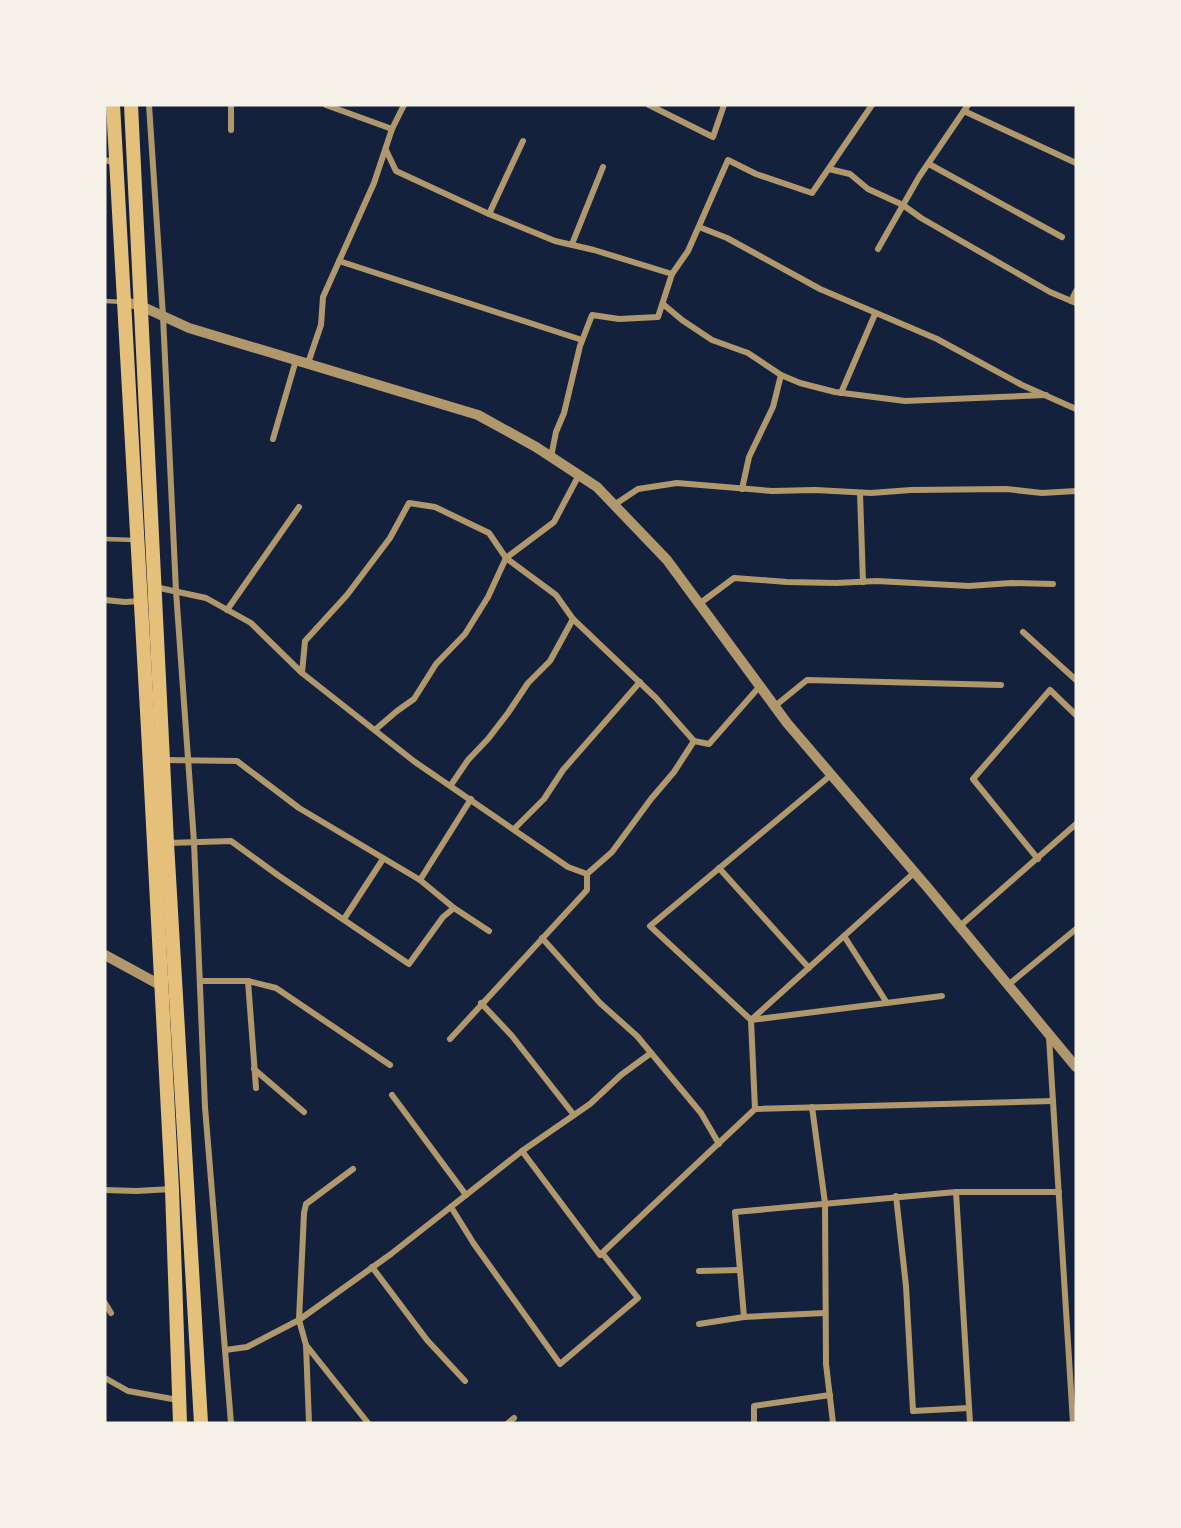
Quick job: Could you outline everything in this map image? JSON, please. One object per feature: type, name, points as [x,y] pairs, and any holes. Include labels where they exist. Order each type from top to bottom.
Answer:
[{"type":"highway","points":[[112,105],[111,161],[125,302],[172,1189],[180,1423]]},
{"type":"highway","points":[[130,105],[167,843],[201,1423]]},
{"type":"street","points":[[149,105],[194,842],[205,1107],[231,1423]]},
{"type":"street","points":[[231,105],[231,129]]},
{"type":"street","points":[[326,105],[392,129]]},
{"type":"street","points":[[308,363],[321,325],[323,297],[404,105]]},
{"type":"street","points":[[649,105],[712,136],[724,105]]},
{"type":"street","points":[[551,457],[582,340],[592,315],[619,319],[658,317],[672,274],[688,251],[728,160],[756,174],[812,193],[872,105]]},
{"type":"street","points":[[878,249],[903,205],[966,108],[1076,163]]},
{"type":"street","points":[[489,214],[523,141]]},
{"type":"street","points":[[386,150],[396,171],[489,214],[555,240],[672,274]]},
{"type":"street","points":[[929,164],[1062,237]]},
{"type":"street","points":[[572,244],[603,167]]},
{"type":"street","points":[[829,169],[850,174],[868,189],[903,205],[921,218],[1050,292],[1074,302],[1076,291]]},
{"type":"street","points":[[699,227],[728,238],[820,289],[937,339],[1022,385],[1076,409]]},
{"type":"street","points":[[339,261],[582,340]]},
{"type":"street","points":[[125,302],[141,306],[189,327],[478,415],[551,457],[597,487],[667,560],[775,706],[831,776],[915,872],[1076,1067]]},
{"type":"street","points":[[663,304],[712,340],[748,353],[781,375],[800,383],[841,393],[905,401],[1048,395]]},
{"type":"street","points":[[841,393],[874,314]]},
{"type":"street","points":[[273,439],[296,360]]},
{"type":"street","points":[[742,489],[749,457],[773,407],[781,375]]},
{"type":"street","points":[[376,729],[414,699],[436,664],[465,634],[488,597],[506,558],[554,522],[579,475]]},
{"type":"street","points":[[614,505],[638,489],[677,483],[772,491],[816,490],[860,493],[1006,489],[1042,493],[1076,491]]},
{"type":"street","points":[[860,493],[863,582]]},
{"type":"street","points":[[302,673],[305,641],[347,595],[390,538],[409,503],[435,507],[489,533],[506,558],[556,595],[573,619],[640,682],[694,741],[709,744],[760,686]]},
{"type":"street","points":[[227,610],[299,507]]},
{"type":"street","points":[[699,604],[734,578],[969,586],[1053,584]]},
{"type":"street","points":[[155,587],[206,598],[251,623],[302,673],[415,762],[568,867],[587,874]]},
{"type":"street","points":[[105,600],[141,601]]},
{"type":"street","points":[[451,785],[468,760],[508,713],[528,683],[550,661],[573,619]]},
{"type":"street","points":[[1023,632],[1076,680]]},
{"type":"street","points":[[775,706],[807,680],[1001,685]]},
{"type":"street","points":[[514,829],[544,799],[563,770],[640,682]]},
{"type":"street","points":[[1038,859],[973,779],[1050,690],[1076,715]]},
{"type":"street","points":[[450,1039],[587,890],[587,874],[612,852],[674,772],[694,741]]},
{"type":"street","points":[[164,760],[237,761],[299,808],[420,880],[454,908],[489,931]]},
{"type":"street","points":[[755,1109],[751,1020],[650,927],[831,776]]},
{"type":"street","points":[[420,880],[471,799]]},
{"type":"street","points":[[960,926],[1076,824]]},
{"type":"street","points":[[167,843],[231,841],[408,964],[443,916],[454,908]]},
{"type":"street","points":[[344,919],[383,859]]},
{"type":"street","points":[[720,868],[809,968]]},
{"type":"street","points":[[751,1020],[915,872]]},
{"type":"street","points":[[1008,985],[1076,929]]},
{"type":"street","points":[[844,936],[887,1003]]},
{"type":"street","points":[[542,938],[600,1003],[637,1036],[702,1113],[719,1144]]},
{"type":"street","points":[[105,955],[160,985]]},
{"type":"street","points":[[200,981],[248,981],[276,988],[390,1065]]},
{"type":"street","points":[[248,981],[256,1088]]},
{"type":"street","points":[[751,1020],[942,996]]},
{"type":"street","points":[[481,1003],[512,1036],[574,1115]]},
{"type":"street","points":[[1049,1036],[1074,1396],[1073,1423]]},
{"type":"street","points":[[225,1350],[247,1347],[299,1320],[372,1267],[522,1151],[574,1115],[651,1053]]},
{"type":"street","points":[[254,1069],[303,1112]]},
{"type":"street","points":[[392,1095],[465,1195]]},
{"type":"street","points":[[602,1253],[755,1109],[1053,1101]]},
{"type":"street","points":[[812,1107],[825,1203],[826,1364],[833,1423]]},
{"type":"street","points":[[451,1207],[474,1244],[560,1364],[638,1298],[602,1253],[600,1255],[522,1151]]},
{"type":"street","points":[[309,1423],[306,1345],[299,1320],[304,1213],[306,1204],[353,1169]]},
{"type":"street","points":[[105,1190],[172,1189]]},
{"type":"street","points":[[744,1317],[735,1212],[956,1192],[1059,1192]]},
{"type":"street","points":[[956,1192],[970,1423]]},
{"type":"street","points":[[896,1196],[906,1286],[913,1411],[969,1408]]},
{"type":"street","points":[[372,1267],[427,1340],[465,1381]]},
{"type":"street","points":[[699,1271],[739,1270]]},
{"type":"street","points":[[105,1302],[111,1313]]},
{"type":"street","points":[[699,1324],[744,1317],[825,1313]]},
{"type":"street","points":[[306,1345],[368,1423]]},
{"type":"street","points":[[105,1378],[128,1391],[179,1400]]},
{"type":"street","points":[[754,1423],[754,1406],[830,1395]]},
{"type":"street","points":[[508,1423],[514,1418]]},
{"type":"lane","points":[[105,301],[125,302]]},
{"type":"lane","points":[[105,539],[138,540]]}]
